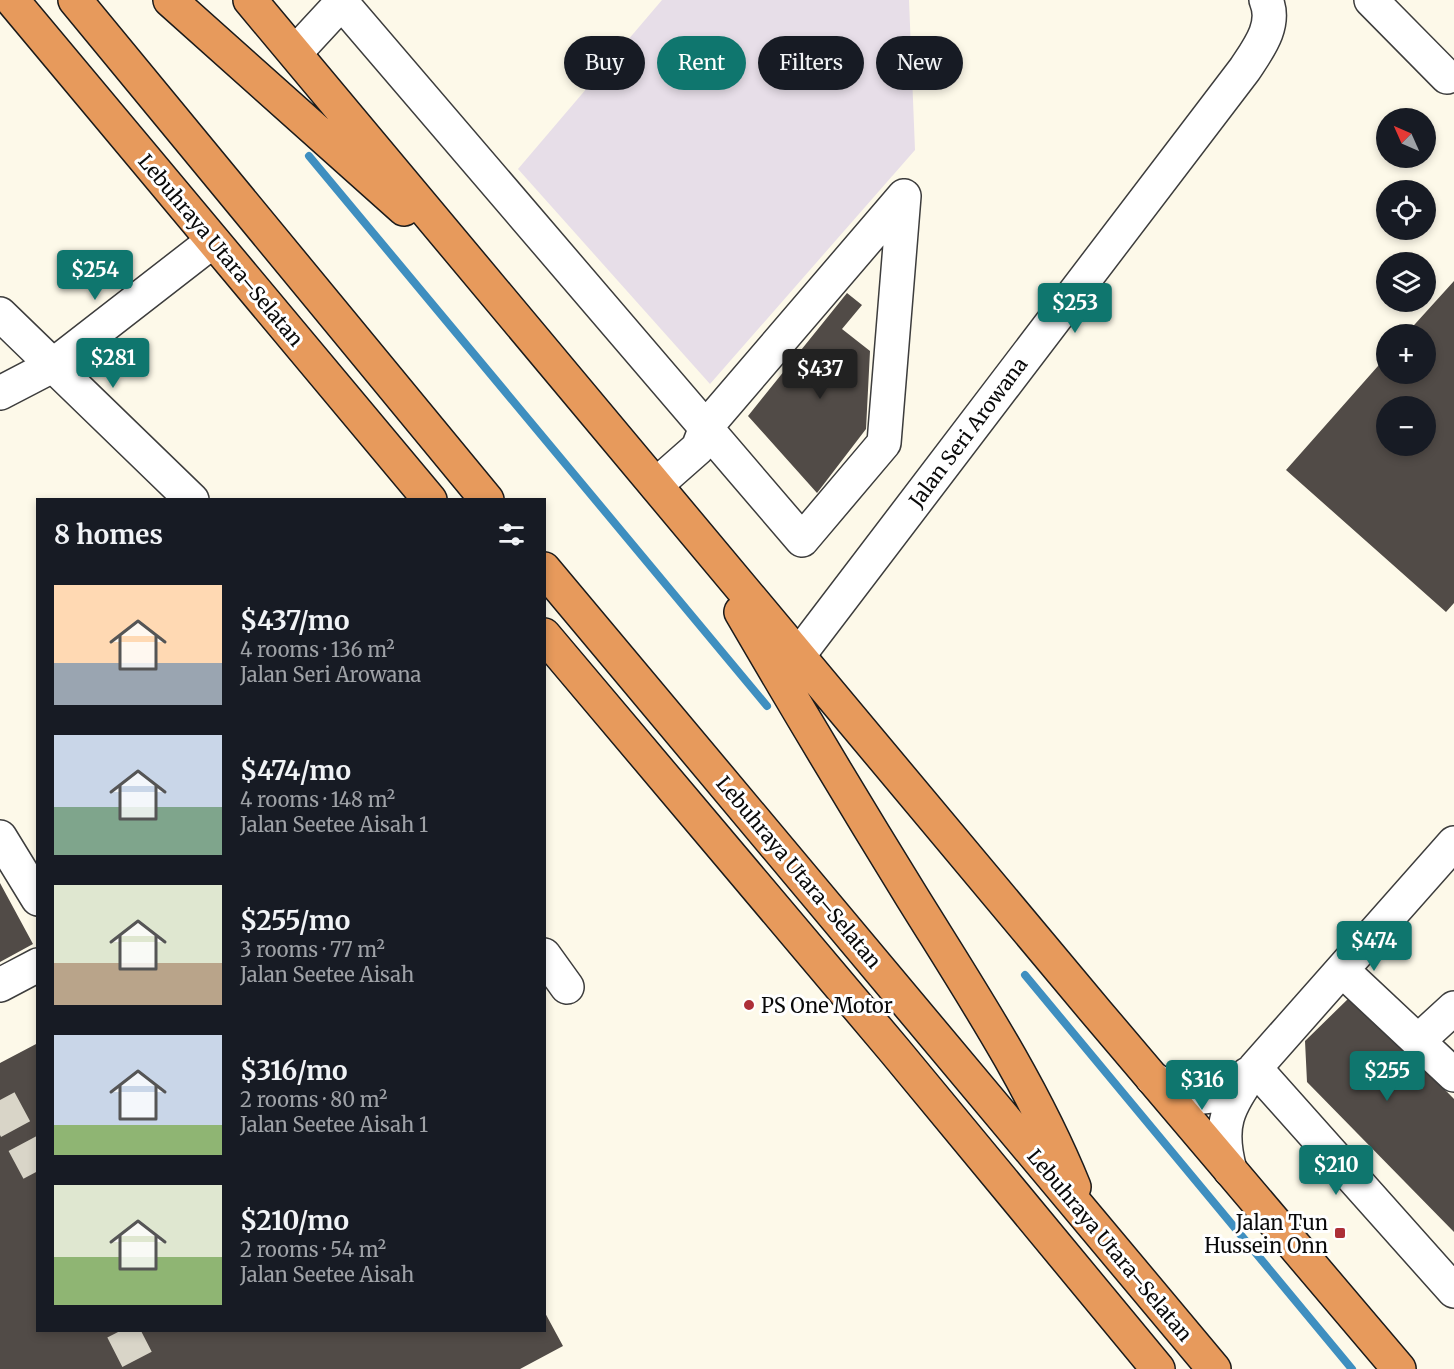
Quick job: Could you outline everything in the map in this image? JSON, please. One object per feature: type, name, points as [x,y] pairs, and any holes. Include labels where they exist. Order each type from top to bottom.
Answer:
[{"type":"highway","name":"Lebuhraya Utara–Selatan","points":[[12,0],[428,498]]},
{"type":"highway","points":[[75,0],[485,498]]},
{"type":"highway","points":[[170,0],[496,293]]},
{"type":"highway","points":[[250,0],[1152,1078],[1399,1369]]},
{"type":"highway","points":[[699,538],[843,787],[1011,1056],[1053,1136],[1086,1216]]},
{"type":"highway","name":"Lebuhraya Utara–Selatan","points":[[546,571],[1214,1369]]},
{"type":"highway","points":[[546,637],[895,1051],[1158,1369]]},
{"type":"street","name":"Jalan Seri Arowana","points":[[798,656],[1245,69],[1262,42],[1269,23],[1266,0]]},
{"type":"street","points":[[295,52],[343,1],[706,427],[802,540],[884,443],[904,196],[706,427],[698,448],[656,485]]},
{"type":"street","points":[[1378,2],[1447,77]]},
{"type":"street","points":[[0,393],[52,366],[213,241]]},
{"type":"street","points":[[0,314],[190,498]]},
{"type":"street","points":[[0,837],[36,896]]},
{"type":"street","points":[[1230,1170],[1225,1150],[1224,1128],[1233,1103],[1256,1068],[1454,843]]},
{"type":"street","points":[[546,958],[567,987]]},
{"type":"street","points":[[0,985],[36,966]]},
{"type":"street","points":[[1342,970],[1454,1075]]},
{"type":"street","points":[[1418,1041],[1454,1008]]},
{"type":"street","points":[[1152,1078],[1182,1096],[1203,1099],[1219,1095],[1256,1068]]},
{"type":"street","points":[[1256,1068],[1454,1291]]},
{"type":"shaded area","points":[[662,0],[909,0],[910,36],[876,36],[876,90],[913,90],[915,150],[710,384],[518,169],[585,90],[645,90],[645,36],[631,36]]},
{"type":"building","points":[[1454,281],[1454,603],[1446,612],[1286,470],[1376,368],[1376,384],[1436,384],[1436,324],[1415,324],[1426,312],[1436,312],[1436,301]]},
{"type":"building","points":[[847,293],[862,305],[842,329],[870,351],[866,429],[817,493],[748,416]]},
{"type":"building","points":[[0,883],[33,944],[0,962]]},
{"type":"building","points":[[1352,995],[1454,1099],[1454,1232],[1307,1082],[1305,1041]]},
{"type":"building","points":[[36,1044],[36,1332],[546,1332],[546,1315],[563,1346],[520,1369],[0,1369],[0,1063]]},
{"type":"waterway","points":[[309,156],[767,706]]},
{"type":"waterway","points":[[1025,975],[1352,1369]]},
{"type":"tunnel","points":[[0,1100],[36,1167]]},
{"type":"tunnel","points":[[123,1332],[142,1369]]},
{"type":"place","name":"PS One Motor","points":[[749,1005]]},
{"type":"place","name":"Jalan Tun Hussein Onn","points":[[1340,1233]]}]
